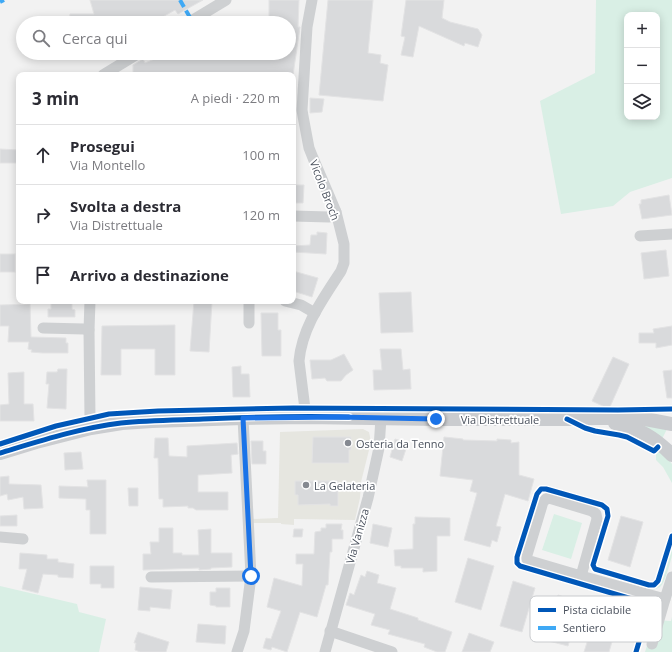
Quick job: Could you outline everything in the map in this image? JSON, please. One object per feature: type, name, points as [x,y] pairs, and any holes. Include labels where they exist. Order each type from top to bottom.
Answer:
[{"type":"main road","name":"Via Distrettuale","points":[[0,453],[91,428],[122,423],[152,421],[306,417],[595,418]]},
{"type":"main road","points":[[595,418],[640,418],[672,424]]},
{"type":"main road","points":[[595,418],[629,426],[641,431],[651,437],[672,455]]},
{"type":"street","points":[[200,16],[226,0]]},
{"type":"street","name":"Vicolo Broch","points":[[306,417],[299,360],[302,343],[311,320],[341,271],[344,263],[344,244],[336,212],[309,148],[298,110],[307,27],[312,0]]},
{"type":"street","points":[[108,72],[128,60]]},
{"type":"street","points":[[296,216],[329,217],[336,212]]},
{"type":"street","points":[[640,236],[672,234]]},
{"type":"street","points":[[90,304],[91,428]]},
{"type":"street","points":[[249,304],[249,323]]},
{"type":"street","points":[[296,304],[315,313]]},
{"type":"street","points":[[42,328],[89,330]]},
{"type":"street","points":[[237,652],[244,631],[251,576],[243,418]]},
{"type":"street","name":"Via Vanizza","points":[[325,652],[368,498],[379,448],[381,418]]},
{"type":"street","points":[[581,576],[597,519],[596,514],[592,511],[549,498],[546,499],[543,502],[526,555],[530,561],[581,576],[654,596]]},
{"type":"street","points":[[0,537],[23,539]]},
{"type":"street","points":[[151,577],[251,576]]},
{"type":"street","points":[[662,609],[672,577]]},
{"type":"street","points":[[330,631],[392,652]]},
{"type":"shaded area","points":[[363,429],[369,432],[371,442],[361,482],[360,498],[355,520],[294,519],[294,525],[281,523],[251,523],[251,519],[278,518],[280,432]]},
{"type":"green space","points":[[596,0],[672,0],[672,178],[630,192],[613,206],[561,214],[540,101],[595,73]]},
{"type":"green space","points":[[635,423],[667,429],[662,439]]},
{"type":"green space","points":[[659,449],[672,464],[672,483],[663,467],[656,460],[656,454]]},
{"type":"green space","points":[[554,514],[582,523],[571,559],[542,550]]},
{"type":"green space","points":[[672,542],[672,555],[663,584],[657,589],[649,589],[659,584]]},
{"type":"green space","points":[[0,586],[77,604],[79,612],[106,619],[99,652],[0,652]]},
{"type":"green space","points":[[672,617],[672,652],[645,652],[648,642],[662,642],[662,620],[671,621]]},
{"type":"building","points":[[90,0],[203,0],[178,14],[175,10],[164,16],[70,16],[70,14],[94,14]]},
{"type":"building","points":[[269,0],[299,0],[298,27],[300,27],[296,54],[296,16],[269,16]]},
{"type":"building","points":[[328,0],[373,0],[368,53],[381,55],[380,63],[388,65],[383,101],[319,95]]},
{"type":"building","points":[[406,0],[444,0],[442,18],[450,22],[478,29],[482,35],[478,47],[465,43],[464,46],[419,26],[413,57],[401,55],[405,37],[401,36]]},
{"type":"building","points":[[141,60],[144,60],[145,63],[152,60],[295,60],[293,72],[133,72],[133,65]]},
{"type":"building","points":[[310,98],[324,99],[322,112],[310,113]]},
{"type":"building","points":[[0,149],[16,150],[16,163],[0,163]]},
{"type":"building","points":[[296,185],[304,185],[303,203],[296,203]]},
{"type":"building","points":[[669,195],[672,215],[642,219],[639,204],[641,204],[641,200]]},
{"type":"building","points":[[317,232],[327,233],[326,254],[296,252],[296,246],[310,245],[311,235],[317,235]]},
{"type":"building","points":[[666,250],[669,276],[644,279],[641,253]]},
{"type":"building","points":[[0,254],[15,254],[15,272],[0,272]]},
{"type":"building","points":[[296,272],[318,278],[312,297],[296,292]]},
{"type":"building","points":[[411,292],[413,332],[381,333],[379,293]]},
{"type":"building","points":[[30,304],[31,337],[66,338],[66,343],[68,343],[68,353],[31,352],[32,350],[28,349],[29,342],[8,342],[9,326],[0,326],[0,305]]},
{"type":"building","points":[[51,304],[72,304],[72,309],[75,310],[75,317],[48,317],[48,309],[51,309]]},
{"type":"building","points":[[194,304],[212,304],[209,352],[190,351]]},
{"type":"building","points":[[261,313],[278,313],[278,330],[281,330],[281,356],[262,356]]},
{"type":"building","points":[[175,325],[175,375],[155,375],[155,349],[121,349],[121,375],[101,375],[102,326]]},
{"type":"building","points":[[672,326],[672,345],[656,348],[656,343],[639,343],[639,333],[654,333],[653,329]]},
{"type":"building","points":[[380,349],[401,349],[403,370],[410,369],[411,389],[374,390],[373,370],[382,370]]},
{"type":"building","points":[[344,354],[353,370],[341,381],[327,381],[325,378],[312,379],[310,360],[331,360]]},
{"type":"building","points":[[613,357],[629,364],[609,409],[592,401]]},
{"type":"building","points":[[241,366],[241,374],[249,374],[250,397],[233,397],[232,367]]},
{"type":"building","points":[[58,369],[67,369],[66,409],[47,408],[49,384],[46,384],[47,372],[57,372]]},
{"type":"building","points":[[672,370],[672,398],[667,398],[663,371]]},
{"type":"building","points":[[24,372],[24,404],[33,404],[34,421],[0,421],[0,405],[9,404],[8,373]]},
{"type":"building","points":[[313,437],[351,437],[349,463],[312,463]]},
{"type":"building","points":[[444,437],[463,440],[497,441],[497,439],[511,440],[511,443],[519,442],[519,475],[534,479],[528,501],[505,494],[496,526],[501,527],[497,542],[492,540],[490,547],[464,540],[477,493],[470,491],[473,480],[440,476]]},
{"type":"building","points":[[155,438],[168,438],[169,456],[187,457],[187,446],[237,443],[238,454],[231,455],[232,473],[198,475],[198,492],[228,492],[228,510],[196,510],[193,508],[188,508],[188,506],[163,507],[163,499],[159,499],[158,458],[154,458]]},
{"type":"building","points":[[395,439],[408,443],[402,461],[390,457]]},
{"type":"building","points":[[251,441],[263,441],[263,451],[266,451],[266,464],[252,464]]},
{"type":"building","points":[[81,452],[83,469],[65,470],[64,453]]},
{"type":"building","points":[[9,476],[9,484],[41,485],[43,508],[24,509],[23,497],[8,500],[7,494],[0,496],[0,477]]},
{"type":"building","points":[[87,480],[106,480],[106,534],[90,534],[90,510],[86,510],[86,499],[59,498],[59,486],[88,487]]},
{"type":"building","points":[[295,481],[338,481],[338,506],[330,506],[330,504],[298,505],[298,495],[295,495]]},
{"type":"building","points":[[128,488],[138,488],[138,506],[129,506]]},
{"type":"building","points":[[17,515],[17,526],[0,526],[0,516]]},
{"type":"building","points":[[621,516],[643,522],[630,567],[608,560]]},
{"type":"building","points":[[415,517],[450,518],[450,536],[437,536],[437,571],[423,572],[423,568],[401,568],[401,566],[395,566],[394,550],[413,549],[413,524],[415,524]]},
{"type":"building","points":[[326,524],[342,524],[341,530],[343,530],[343,539],[332,539],[328,585],[326,585],[317,617],[300,612],[287,652],[272,647],[271,650],[263,648],[266,638],[271,639],[281,611],[267,607],[274,578],[302,586],[303,564],[296,564],[296,554],[314,554],[315,532],[321,531],[321,528],[326,528]]},
{"type":"building","points":[[373,524],[392,528],[388,547],[370,543]]},
{"type":"building","points":[[159,528],[173,528],[173,553],[182,553],[182,555],[199,555],[198,530],[211,529],[211,553],[232,553],[232,567],[199,570],[199,568],[143,570],[143,554],[151,554],[150,542],[159,542]]},
{"type":"building","points":[[294,529],[303,529],[302,537],[293,537]]},
{"type":"building","points":[[20,553],[47,555],[47,559],[58,559],[58,562],[74,564],[73,578],[43,574],[38,593],[22,589],[27,569],[19,569]]},
{"type":"building","points":[[468,558],[494,566],[481,610],[455,602]]},
{"type":"building","points":[[90,566],[114,566],[114,588],[101,588],[101,584],[90,584]]},
{"type":"building","points":[[367,571],[379,575],[377,583],[396,588],[390,609],[418,618],[418,620],[452,632],[445,652],[437,652],[424,647],[425,644],[388,634],[390,630],[371,625],[375,614],[346,605],[350,593],[354,595],[361,575],[365,577]]},
{"type":"building","points":[[513,581],[535,588],[533,596],[530,596],[530,605],[522,632],[500,626]]},
{"type":"building","points":[[140,587],[172,590],[170,609],[150,607],[150,611],[138,610]]},
{"type":"building","points":[[216,588],[230,588],[230,607],[216,607],[210,605],[210,592],[216,592]]},
{"type":"building","points":[[198,624],[226,626],[225,644],[196,642]]},
{"type":"building","points":[[138,632],[169,642],[166,652],[140,652],[135,650],[136,643],[134,643]]},
{"type":"building","points":[[469,633],[494,642],[490,652],[462,652]]},
{"type":"building","points":[[553,642],[569,642],[568,646]]},
{"type":"building","points":[[587,642],[612,642],[609,652],[584,652]]},
{"type":"marked path","points":[[0,2],[4,0]]},
{"type":"marked path","points":[[180,0],[189,16]]},
{"type":"cycle path","points":[[0,444],[56,426],[109,414],[158,411],[293,408],[672,409]]},
{"type":"cycle path","points":[[0,453],[75,432],[121,423],[240,418],[349,417]]},
{"type":"cycle path","points":[[567,419],[585,428],[627,437],[654,451],[658,447]]},
{"type":"cycle path","points":[[622,596],[520,566],[517,563],[517,557],[537,494],[541,489],[546,489],[602,505],[607,509],[608,516],[593,565],[595,569],[649,585],[654,585],[658,581],[672,536]]},
{"type":"cycle path","points":[[636,652],[639,642]]},
{"type":"place","name":"Osteria da Tenno","points":[[348,443]]},
{"type":"place","name":"La Gelateria","points":[[306,485]]},
{"type":"route","points":[[251,576],[243,418],[338,417],[436,419]]}]
